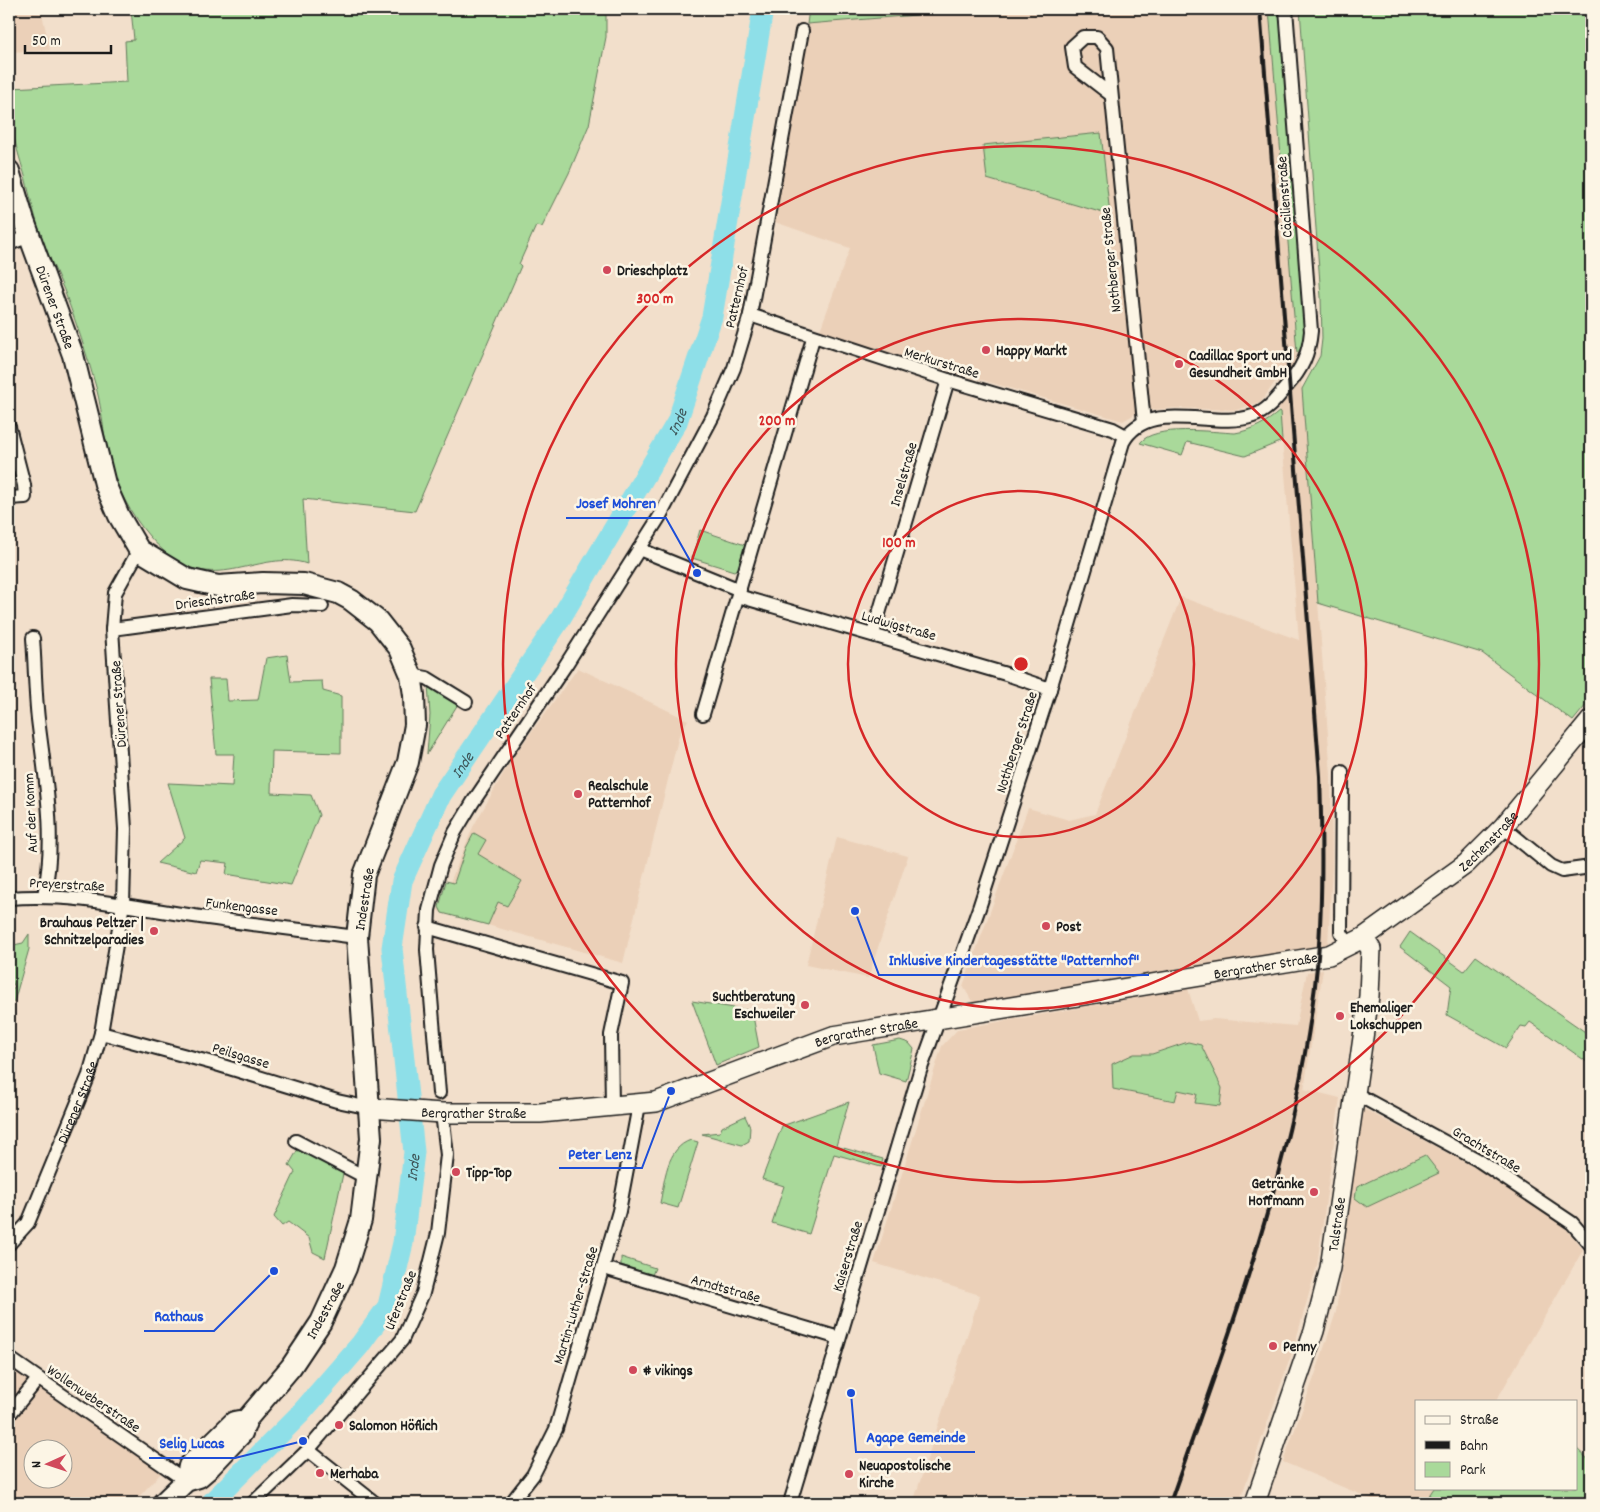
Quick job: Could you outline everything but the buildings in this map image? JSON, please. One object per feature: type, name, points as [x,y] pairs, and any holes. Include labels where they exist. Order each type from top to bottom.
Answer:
[{"type":"main road","name":"Dürener Straße","points":[[9,171],[30,236],[73,354],[106,484],[120,516],[140,550]]},
{"type":"main road","name":"Indestraße","points":[[140,550],[187,579],[218,586],[263,583],[304,584],[351,600],[378,621],[394,640],[411,675],[415,720],[413,742],[408,762],[364,875],[357,937],[379,1109],[371,1147],[361,1220],[342,1281],[321,1322],[291,1367],[247,1419],[242,1433],[206,1471],[199,1477],[186,1481],[163,1503]]},
{"type":"main road","name":"Zechenstraße","points":[[1356,942],[1466,864],[1503,827],[1591,720]]},
{"type":"main road","name":"Bergrather Straße","points":[[379,1109],[435,1113],[540,1113],[639,1105],[667,1100],[826,1038],[939,1018],[1318,958],[1356,942]]},
{"type":"main road","name":"Talstraße","points":[[1255,1503],[1314,1331],[1330,1268],[1369,996],[1371,949],[1356,942]]},
{"type":"street","name":"Cäcilienstraße","points":[[1286,9],[1311,331],[1310,345],[1305,362],[1294,378]]},
{"type":"street","name":"Patternhof","points":[[439,1093],[429,996],[428,927],[429,910],[441,865],[455,832],[640,550],[713,416],[734,368],[750,315],[802,31]]},
{"type":"street","name":"Nothberger Straße","points":[[1110,94],[1144,422]]},
{"type":"street","points":[[9,244],[30,236]]},
{"type":"street","name":"Merkurstraße","points":[[750,315],[813,338],[1113,429],[1126,436]]},
{"type":"street","points":[[703,714],[813,338]]},
{"type":"street","name":"Nothberger Straße","points":[[939,1018],[984,891],[1050,689],[1116,460],[1126,436],[1144,422],[1163,418],[1236,419],[1252,416],[1269,407],[1294,378]]},
{"type":"street","name":"Inselstraße","points":[[873,634],[948,380]]},
{"type":"street","points":[[9,427],[24,485],[25,497],[9,498]]},
{"type":"street","name":"Dürener Straße","points":[[9,1244],[28,1223],[88,1075],[101,1033],[123,904],[126,829],[112,629],[115,593],[140,550]]},
{"type":"street","points":[[640,550],[739,593]]},
{"type":"street","name":"Ludwigstraße","points":[[739,593],[1050,689]]},
{"type":"street","name":"Drieschstraße","points":[[112,629],[292,605],[322,606]]},
{"type":"street","name":"Auf der Komm","points":[[33,638],[38,718],[46,780],[50,835],[48,878],[44,895]]},
{"type":"street","points":[[411,675],[427,678],[466,702]]},
{"type":"street","points":[[1342,772],[1341,932],[1356,942]]},
{"type":"street","points":[[1503,827],[1551,866],[1562,871],[1591,866]]},
{"type":"street","name":"Preyerstraße","points":[[9,898],[44,895],[123,904]]},
{"type":"street","name":"Funkengasse","points":[[123,904],[195,916],[357,937]]},
{"type":"street","points":[[428,927],[622,983],[611,1035],[612,1108]]},
{"type":"street","name":"Kaiserstraße","points":[[790,1503],[920,1071],[939,1018]]},
{"type":"street","name":"Peilsgasse","points":[[101,1033],[216,1064],[337,1101],[379,1109]]},
{"type":"street","name":"Grachtstraße","points":[[1356,1094],[1478,1160],[1572,1223],[1591,1245]]},
{"type":"street","name":"Martin-Luther-Straße","points":[[511,1503],[533,1475],[556,1429],[619,1211],[639,1105]]},
{"type":"street","name":"Uferstraße","points":[[253,1503],[308,1450],[402,1340],[423,1293],[438,1233],[447,1155],[435,1113]]},
{"type":"street","points":[[296,1141],[368,1178]]},
{"type":"street","name":"Arndtstraße","points":[[604,1268],[839,1338]]},
{"type":"street","name":"Wollenweberstraße","points":[[9,1358],[186,1481]]},
{"type":"street","points":[[9,1415],[38,1379]]},
{"type":"street","points":[[308,1450],[375,1503]]},
{"type":"shaded area","points":[[9,9],[41,9],[50,50],[9,52]]},
{"type":"shaded area","points":[[937,9],[1269,9],[1297,353],[1302,389],[1331,775],[1332,867],[1328,945],[1164,975],[973,1003],[963,986],[1028,808],[1069,820],[1095,814],[1181,597],[1299,640],[1277,379],[1261,402],[1237,410],[1174,408],[1140,411],[1123,421],[819,333],[850,248],[772,221],[795,106],[807,24],[916,15]]},
{"type":"shaded area","name":"Realschule Patternhof","points":[[578,668],[688,720],[679,735],[623,963],[438,911],[473,827],[511,760]]},
{"type":"shaded area","points":[[837,837],[908,856],[868,978],[806,965]]},
{"type":"shaded area","points":[[1323,970],[1304,1089],[1340,1098],[1317,1265],[1294,1347],[1239,1503],[913,1503],[980,1295],[874,1263],[942,1046],[958,1029],[1188,989],[1198,1021],[1214,1019],[1296,1026],[1307,972]]},
{"type":"shaded area","points":[[1362,1108],[1476,1168],[1560,1221],[1583,1250],[1497,1400],[1415,1400],[1415,1490],[1433,1490],[1424,1503],[1381,1503],[1283,1462],[1336,1312]]},
{"type":"shaded area","points":[[9,1363],[163,1471],[133,1503],[9,1503]]},
{"type":"green space","points":[[131,9],[604,9],[606,37],[589,125],[569,173],[542,227],[536,226],[519,264],[521,266],[415,511],[303,499],[307,564],[289,561],[272,562],[220,571],[203,571],[184,565],[166,553],[136,519],[111,469],[96,387],[73,314],[44,245],[37,223],[12,131],[8,105],[11,88],[127,82],[125,41],[134,40]]},
{"type":"green space","points":[[809,9],[937,9],[916,15],[807,24]]},
{"type":"green space","points":[[1269,9],[1280,9],[1305,343],[1297,353]]},
{"type":"green space","points":[[1300,9],[1591,9],[1591,699],[1573,721],[1482,653],[1318,603],[1302,389],[1320,356],[1322,339],[1321,297]]},
{"type":"green space","points":[[1101,133],[1110,215],[987,179],[983,145]]},
{"type":"green space","points":[[1280,411],[1282,441],[1245,456],[1187,442],[1182,455],[1140,443],[1147,437],[1170,431],[1242,432],[1270,419]]},
{"type":"green space","points":[[700,530],[745,545],[739,568],[734,571],[692,558]]},
{"type":"green space","points":[[287,655],[291,682],[322,681],[323,691],[341,696],[341,753],[272,751],[271,793],[311,795],[319,815],[291,885],[226,874],[228,863],[200,860],[196,872],[157,863],[185,838],[168,783],[232,786],[234,754],[216,754],[209,679],[226,679],[228,701],[258,700],[266,658]]},
{"type":"green space","points":[[428,684],[458,704],[427,754],[430,715]]},
{"type":"green space","points":[[474,833],[486,840],[478,854],[522,881],[507,906],[498,902],[488,925],[442,913],[439,907],[446,881],[454,883],[466,848]]},
{"type":"green space","points":[[1410,932],[1464,971],[1476,956],[1591,1036],[1591,1052],[1587,1062],[1530,1022],[1526,1027],[1521,1026],[1506,1048],[1447,1015],[1451,986],[1400,947]]},
{"type":"green space","points":[[29,934],[29,949],[14,1002],[11,1002],[9,991],[15,987],[9,976],[9,946],[23,943]]},
{"type":"green space","points":[[692,1001],[752,1011],[759,1047],[716,1065]]},
{"type":"green space","points":[[900,1040],[909,1043],[914,1049],[906,1081],[879,1073],[873,1045]]},
{"type":"green space","points":[[1188,1042],[1201,1045],[1222,1088],[1220,1106],[1195,1103],[1197,1094],[1178,1090],[1175,1101],[1113,1089],[1112,1064],[1134,1054],[1152,1054]]},
{"type":"green space","points":[[849,1102],[836,1146],[883,1159],[881,1167],[834,1154],[809,1234],[772,1223],[784,1186],[762,1179],[782,1126]]},
{"type":"green space","points":[[745,1116],[750,1127],[749,1141],[742,1145],[702,1134],[720,1132],[722,1127]]},
{"type":"green space","points":[[691,1140],[698,1142],[678,1208],[660,1203],[665,1175],[672,1157],[676,1150]]},
{"type":"green space","points":[[298,1149],[344,1169],[325,1258],[313,1252],[309,1238],[288,1222],[282,1226],[274,1217],[295,1172],[289,1165]]},
{"type":"green space","points":[[1425,1155],[1439,1173],[1367,1207],[1355,1198],[1357,1187]]},
{"type":"green space","points":[[621,1257],[655,1268],[652,1275],[621,1265]]},
{"type":"green space","points":[[1578,1450],[1591,1462],[1591,1503],[1424,1503],[1433,1490],[1578,1490]]},
{"type":"waterway","name":"Inde","points":[[211,1503],[300,1414],[360,1345],[388,1306],[403,1243],[414,1152],[392,948],[402,881],[441,795],[559,621],[677,422],[712,317],[763,9]]},
{"type":"railway","points":[[1170,1503],[1240,1302],[1280,1166],[1309,1028],[1320,934],[1322,867],[1320,776],[1260,9]]},
{"type":"place","name":"Drieschplatz","points":[[607,270]]},
{"type":"place","name":"Happy Markt","points":[[986,350]]},
{"type":"place","name":"Cadillac Sport und Gesundheit GmbH","points":[[1179,364]]},
{"type":"place","name":"Josef Mohren","points":[[697,573]]},
{"type":"place","name":"Realschule Patternhof","points":[[578,794]]},
{"type":"place","name":"Inklusive Kindertagesstätte \"Patternhof\"","points":[[855,911]]},
{"type":"place","name":"Post","points":[[1046,926]]},
{"type":"place","name":"Brauhaus Peltzer | Schnitzelparadies","points":[[154,931]]},
{"type":"place","name":"Suchtberatung Eschweiler","points":[[805,1005]]},
{"type":"place","name":"Ehemaliger Lokschuppen","points":[[1340,1016]]},
{"type":"place","name":"Peter Lenz","points":[[671,1091]]},
{"type":"place","name":"Tipp-Top","points":[[456,1172]]},
{"type":"place","name":"Getränke Hoffmann","points":[[1314,1192]]},
{"type":"place","name":"Rathaus","points":[[274,1271]]},
{"type":"place","name":"Penny","points":[[1273,1346]]},
{"type":"place","name":"# vikings","points":[[633,1370]]},
{"type":"place","name":"Agape Gemeinde","points":[[851,1393]]},
{"type":"place","name":"Salomon Höflich","points":[[339,1425]]},
{"type":"place","name":"Selig Lucas","points":[[303,1441]]},
{"type":"place","name":"Merhaba","points":[[320,1473]]},
{"type":"place","name":"Neuapostolische Kirche","points":[[849,1474]]}]
